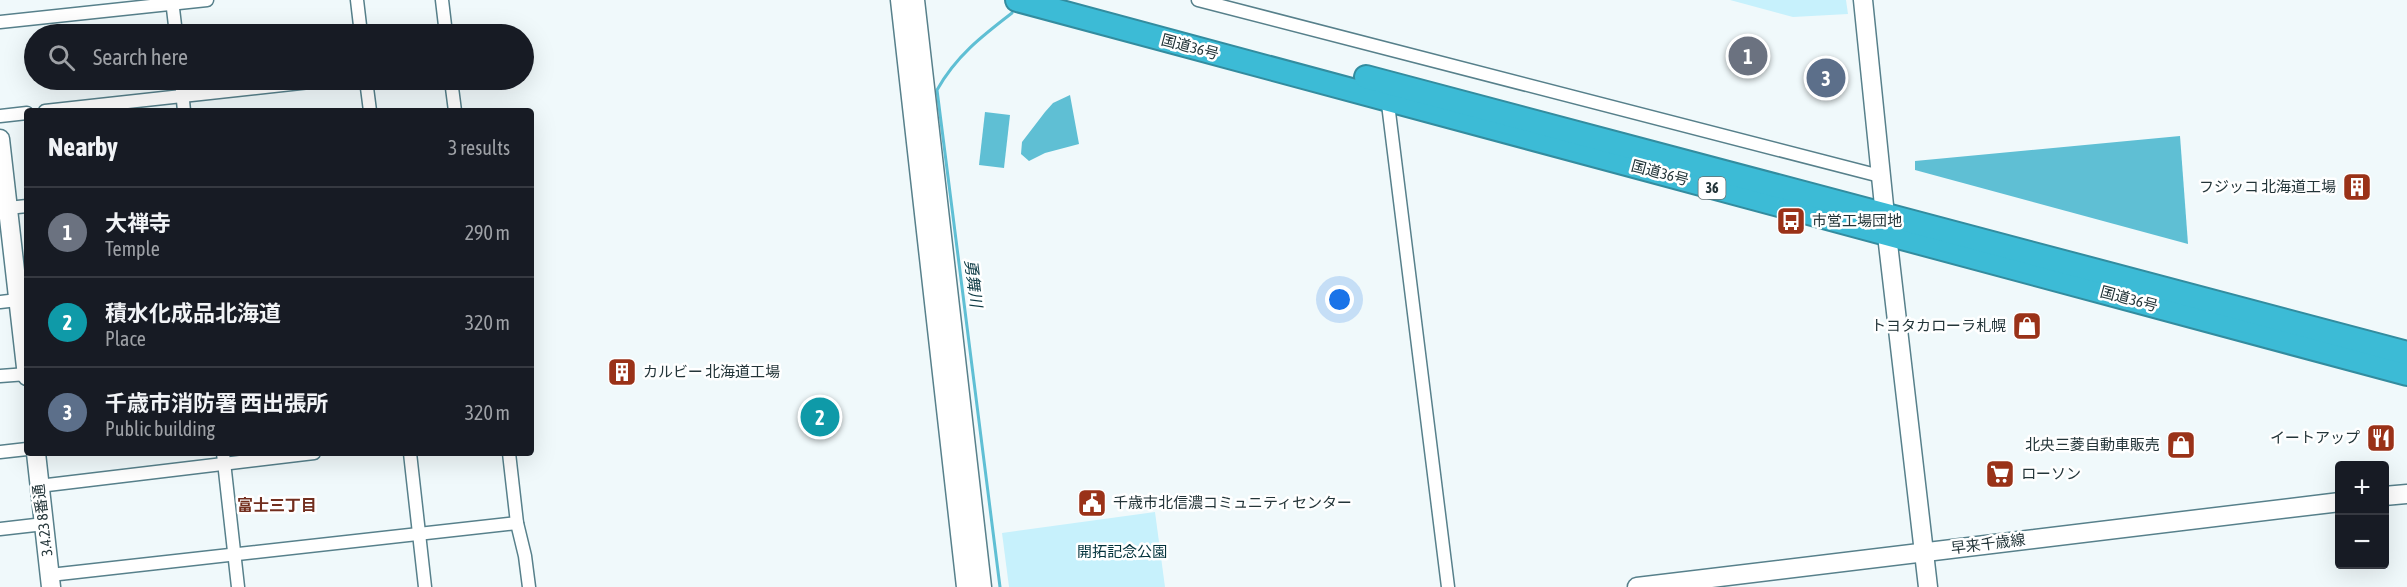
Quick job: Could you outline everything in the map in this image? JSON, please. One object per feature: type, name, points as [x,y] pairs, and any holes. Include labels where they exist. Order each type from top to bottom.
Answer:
[{"type":"highway","name":"国道36号","points":[[1017,0],[1389,92],[1886,224],[2407,353]]},
{"type":"highway","name":"国道36号","points":[[1074,0],[1389,92]]},
{"type":"highway","name":"国道36号","points":[[1886,224],[2407,374]]},
{"type":"street","points":[[0,22],[207,0]]},
{"type":"street","points":[[357,0],[360,24]]},
{"type":"street","points":[[442,0],[445,24]]},
{"type":"street","points":[[900,0],[966,587]]},
{"type":"street","points":[[915,0],[982,587]]},
{"type":"street","points":[[1198,0],[1881,176]]},
{"type":"street","points":[[1863,0],[1928,587]]},
{"type":"street","points":[[172,2],[175,24]]},
{"type":"street","points":[[182,90],[184,108]]},
{"type":"street","points":[[75,108],[243,90]]},
{"type":"street","points":[[367,90],[370,108]]},
{"type":"street","points":[[452,90],[455,108]]},
{"type":"street","points":[[1389,92],[1448,587]]},
{"type":"street","points":[[0,116],[24,113]]},
{"type":"street","points":[[0,139],[6,215],[23,300],[24,319]]},
{"type":"street","points":[[6,215],[24,207]]},
{"type":"street","points":[[0,302],[23,300]]},
{"type":"street","points":[[0,376],[24,375]]},
{"type":"street","points":[[0,452],[24,449]]},
{"type":"street","name":"3.4.23 8番通","points":[[36,456],[51,581]]},
{"type":"street","points":[[39,486],[224,458],[260,456]]},
{"type":"street","points":[[410,456],[425,587]]},
{"type":"street","points":[[509,456],[529,587]]},
{"type":"street","points":[[224,458],[238,587]]},
{"type":"street","points":[[2389,496],[2407,494]]},
{"type":"street","name":"早来千歳線","points":[[1637,587],[2335,503]]},
{"type":"street","points":[[51,581],[235,554],[518,523]]},
{"type":"street","points":[[0,529],[44,524]]},
{"type":"green space","points":[[1730,0],[1846,0],[1848,14],[1793,17]]},
{"type":"green space","name":"開拓記念公園","points":[[1155,512],[1165,587],[1009,587],[1002,533]]},
{"type":"water","points":[[1070,95],[1079,144],[1045,153],[1029,161],[1021,154],[1022,142],[1053,103]]},
{"type":"water","points":[[985,112],[1010,115],[1004,168],[979,165]]},
{"type":"water","points":[[2180,136],[2188,244],[1915,170],[1915,161]]},
{"type":"waterway","name":"勇舞川","points":[[1000,587],[937,90],[961,57],[1012,13]]},
{"type":"place","name":"大禅寺","points":[[1748,56]]},
{"type":"place","name":"千歳市消防署 西出張所","points":[[1826,78]]},
{"type":"place","name":"フジッコ 北海道工場","points":[[2357,187]]},
{"type":"place","name":"市営工場団地","points":[[1791,221]]},
{"type":"place","name":"トヨタカローラ札幌","points":[[2027,326]]},
{"type":"place","name":"カルビー 北海道工場","points":[[622,372]]},
{"type":"place","name":"積水化成品北海道","points":[[820,417]]},
{"type":"place","name":"イートアップ","points":[[2381,438]]},
{"type":"place","name":"北央三菱自動車販売","points":[[2181,445]]},
{"type":"place","name":"ローソン","points":[[2000,474]]},
{"type":"place","name":"千歳市北信濃コミュニティセンター","points":[[1092,503]]},
{"type":"district","name":"富士三丁目","points":[[277,505]]}]
